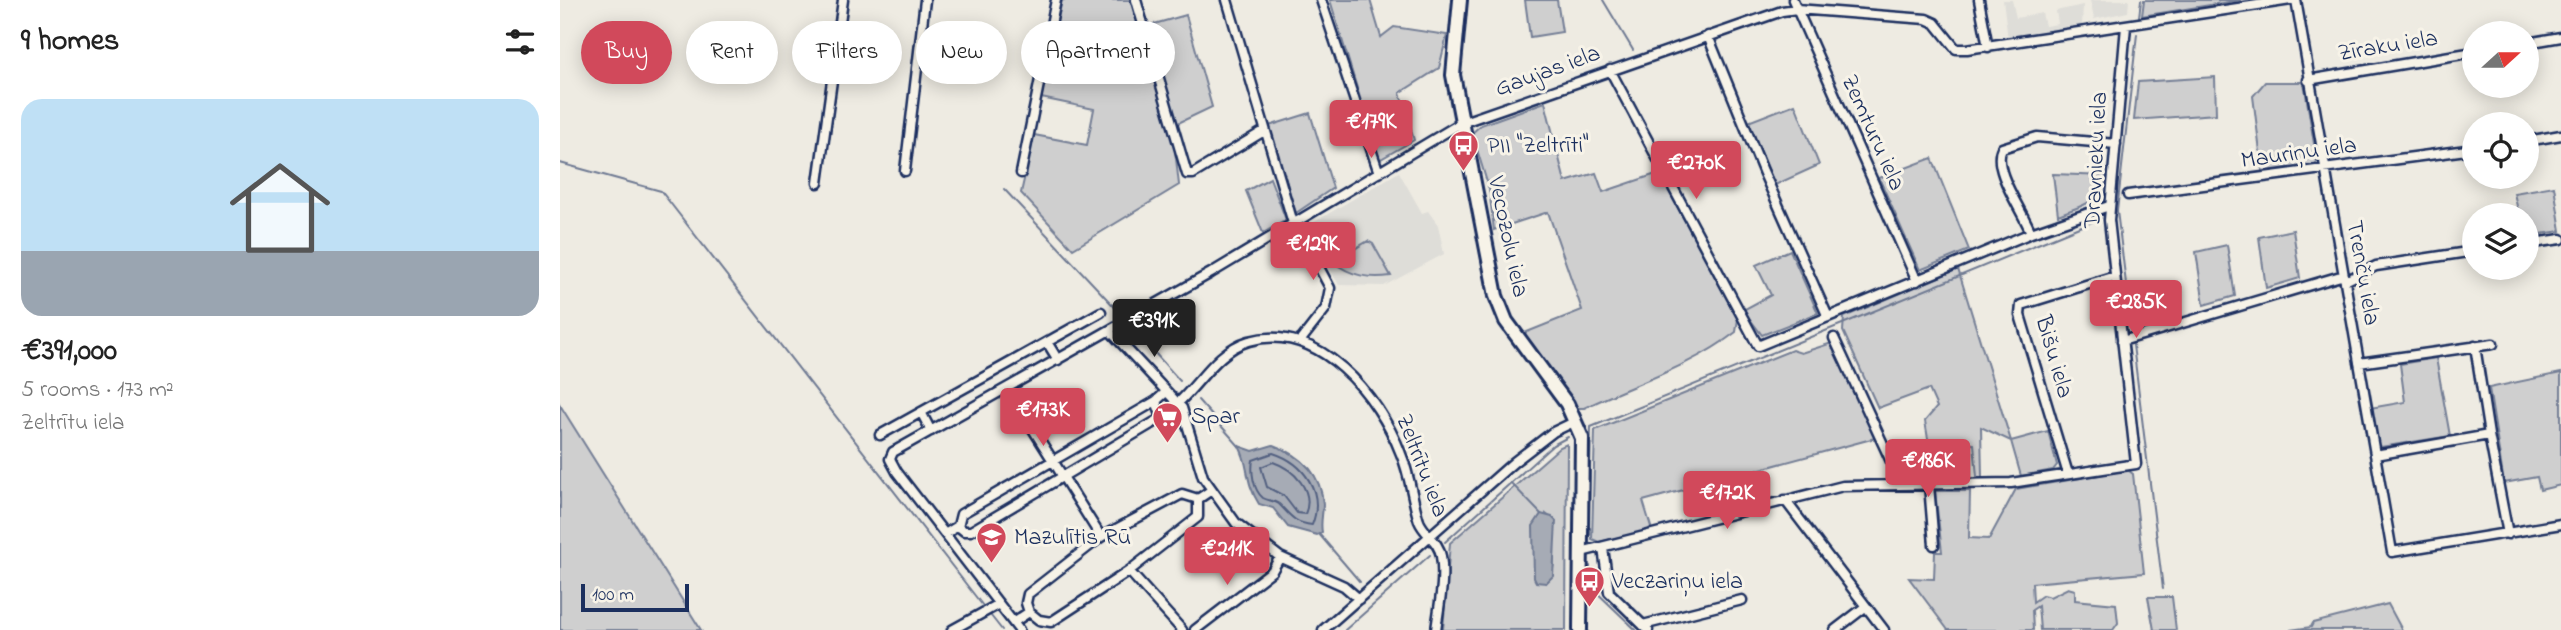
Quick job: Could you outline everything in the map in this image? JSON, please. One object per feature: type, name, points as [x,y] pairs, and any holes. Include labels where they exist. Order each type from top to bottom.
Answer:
[{"type":"street","points":[[818,183],[843,0]]},
{"type":"street","points":[[905,171],[925,0]]},
{"type":"street","points":[[1021,173],[1056,0]]},
{"type":"street","points":[[1136,0],[1187,174],[1194,174],[1264,131]]},
{"type":"street","points":[[1178,403],[1235,347],[1258,339],[1301,340],[1326,308],[1330,288],[1294,223],[1264,131],[1227,0]]},
{"type":"street","points":[[1321,0],[1379,173]]},
{"type":"street","name":"Vecozolu iela","points":[[1460,0],[1452,75],[1500,310],[1576,421],[1582,438],[1580,630]]},
{"type":"street","name":"Zemturu iela","points":[[1793,0],[1917,281]]},
{"type":"street","points":[[1979,0],[1988,47]]},
{"type":"street","name":"Gaujas iela","points":[[945,534],[891,463],[893,452],[1110,331],[1461,123],[1708,36],[1797,9],[1926,19],[1935,23],[1956,49],[1988,47],[2291,0]]},
{"type":"street","name":"Trenču iela","points":[[2296,0],[2392,552],[2508,534]]},
{"type":"street","name":"Dravnieku iela","points":[[2068,474],[2136,464],[2109,205],[2126,26]]},
{"type":"street","points":[[1708,36],[1750,140],[1828,317]]},
{"type":"street","points":[[2539,41],[2561,37]]},
{"type":"street","name":"Zīraku iela","points":[[2308,80],[2462,54]]},
{"type":"street","points":[[1610,70],[1758,346],[2031,233],[2109,205]]},
{"type":"street","points":[[2539,139],[2561,135]]},
{"type":"street","points":[[2031,233],[2001,172],[1997,160],[2002,148],[2036,137],[2116,144]]},
{"type":"street","name":"Mauriņu iela","points":[[2129,195],[2462,151]]},
{"type":"street","points":[[2539,242],[2561,239]]},
{"type":"street","points":[[2122,341],[2344,278],[2376,266],[2462,253]]},
{"type":"street","name":"Bišu iela","points":[[2068,474],[2020,315],[2021,305],[2115,276]]},
{"type":"street","points":[[880,435],[1101,312]]},
{"type":"street","points":[[1110,331],[1178,403],[1188,423],[1203,477],[1210,491],[1236,523],[1280,557],[1343,586],[1359,599]]},
{"type":"street","points":[[1834,338],[1901,483]]},
{"type":"street","name":"Zeltrītu iela","points":[[1301,340],[1348,374],[1377,407],[1402,455],[1419,521],[1429,536]]},
{"type":"street","points":[[1048,342],[1058,360]]},
{"type":"street","points":[[2359,363],[2493,344]]},
{"type":"street","points":[[2475,346],[2488,435],[2508,534],[2561,524]]},
{"type":"street","points":[[1007,388],[1101,537]]},
{"type":"street","points":[[1029,612],[1016,626],[945,534],[958,526],[961,514],[1156,401],[1166,392]]},
{"type":"street","points":[[958,526],[964,531],[971,531],[1158,420],[1161,415],[1156,401]]},
{"type":"street","points":[[921,412],[932,430]]},
{"type":"street","name":"Zeltrītu iela","points":[[1323,630],[1535,445],[1576,421]]},
{"type":"street","points":[[2375,456],[2488,435]]},
{"type":"street","points":[[1581,552],[1843,486],[2011,483],[2068,474]]},
{"type":"street","points":[[1929,485],[1934,545]]},
{"type":"street","points":[[1198,499],[1210,491]]},
{"type":"street","points":[[1182,494],[1198,499],[1198,517],[1129,570],[1051,622],[1039,620],[1029,612],[1026,603],[1028,594],[1101,537],[1182,494]]},
{"type":"street","points":[[1785,500],[1884,630]]},
{"type":"street","points":[[1429,536],[1438,546],[1441,559],[1436,630]]},
{"type":"street","points":[[1603,548],[1609,592],[1645,627],[1742,600]]},
{"type":"street","points":[[1195,630],[1272,571],[1280,557]]},
{"type":"street","points":[[1129,570],[1182,630]]},
{"type":"street","points":[[952,630],[999,604]]},
{"type":"street","points":[[1835,630],[1865,607]]},
{"type":"shaded area","points":[[1062,0],[1132,0],[1138,21],[1058,21]]},
{"type":"shaded area","points":[[1330,0],[1370,0],[1381,37],[1394,27],[1447,35],[1439,68],[1400,93],[1414,140],[1379,160]]},
{"type":"shaded area","points":[[1525,0],[1557,0],[1562,32],[1530,37]]},
{"type":"shaded area","points":[[2003,0],[2012,0],[2016,18],[2042,13],[2045,26],[2058,24],[2056,11],[2083,5],[2082,25],[2008,39]]},
{"type":"shaded area","points":[[2090,0],[2129,0],[2128,12],[2094,19]]},
{"type":"shaded area","points":[[2144,0],[2241,0],[2142,16]]},
{"type":"shaded area","points":[[1186,15],[1212,107],[1174,125],[1163,84],[1175,84],[1175,21],[1165,21]]},
{"type":"shaded area","points":[[2215,77],[2216,114],[2134,120],[2138,82]]},
{"type":"shaded area","points":[[2265,82],[2304,82],[2317,162],[2311,170],[2263,176],[2253,96]]},
{"type":"shaded area","points":[[1044,84],[1156,84],[1175,150],[1179,185],[1073,249],[1021,193],[1034,135],[1087,145],[1094,109],[1041,98]]},
{"type":"shaded area","points":[[1545,102],[1565,182],[1596,173],[1603,192],[1659,173],[1738,319],[1736,332],[1700,355],[1584,408],[1578,408],[1522,334],[1582,310],[1548,212],[1494,230],[1489,189],[1472,133],[1481,125]]},
{"type":"shaded area","points":[[1795,104],[1819,165],[1775,185],[1748,122]]},
{"type":"shaded area","points":[[1310,113],[1333,188],[1296,213],[1269,126]]},
{"type":"shaded area","points":[[1932,158],[1969,250],[1920,270],[1879,178]]},
{"type":"shaded area","points":[[1399,172],[1422,213],[1428,211],[1438,225],[1444,254],[1384,286],[1339,285],[1309,233],[1311,224]]},
{"type":"shaded area","points":[[2053,174],[2106,176],[2104,185],[2095,198],[2058,215]]},
{"type":"shaded area","points":[[1270,178],[1286,220],[1263,233],[1246,191]]},
{"type":"shaded area","points":[[2554,186],[2561,231],[2539,234],[2539,203],[2516,203],[2514,193]]},
{"type":"shaded area","points":[[2293,230],[2300,278],[2266,288],[2259,237]]},
{"type":"shaded area","points":[[1368,241],[1373,244],[1391,276],[1360,275],[1333,262]]},
{"type":"shaded area","points":[[2227,245],[2235,296],[2204,305],[2196,252]]},
{"type":"shaded area","points":[[1790,250],[1818,313],[1762,335],[1743,310],[1771,295],[1756,265]]},
{"type":"shaded area","points":[[1958,269],[2011,441],[1981,427],[1982,477],[1977,477],[1974,444],[1929,445],[1925,421],[1937,407],[1929,389],[1878,408],[1843,331],[1844,317]]},
{"type":"shaded area","points":[[1832,343],[1875,438],[1643,501],[1651,527],[1647,531],[1599,542],[1592,539],[1595,430],[1792,350],[1801,353]]},
{"type":"shaded area","points":[[2436,358],[2450,436],[2381,447],[2377,445],[2370,408],[2405,402],[2400,364]]},
{"type":"shaded area","points":[[2561,373],[2561,485],[2540,490],[2537,477],[2504,483],[2489,388]]},
{"type":"shaded area","points":[[560,405],[701,630],[560,630]]},
{"type":"shaded area","points":[[2048,431],[2057,465],[2053,470],[2021,476],[2011,441]]},
{"type":"shaded area","points":[[1567,444],[1566,630],[1443,630],[1450,543],[1560,447]],"holes":[[[1546,514],[1555,521],[1553,570],[1546,583],[1542,581]]]},
{"type":"shaded area","points":[[2128,470],[2133,474],[2144,573],[2032,583],[2033,602],[2043,595],[2050,597],[2068,588],[2075,590],[2075,600],[2116,604],[2118,623],[2113,630],[2040,630],[2038,606],[2032,610],[2033,630],[1948,630],[1909,578],[1934,579],[1935,552],[1942,552],[1935,491],[1970,491],[1969,538],[1989,539],[2016,489]]},
{"type":"shaded area","points":[[2148,597],[2172,597],[2176,630],[2154,630]]},
{"type":"shaded area","points":[[2388,604],[2402,630],[2290,630],[2311,627],[2313,623]]},
{"type":"water","points":[[1273,445],[1301,460],[1314,474],[1323,504],[1322,532],[1317,535],[1288,527],[1273,508],[1259,504],[1254,495],[1239,446],[1253,451]]},
{"type":"water","points":[[1541,514],[1556,521],[1553,576],[1546,583],[1536,582],[1534,578],[1533,526]]},
{"type":"waterway","points":[[1603,0],[1633,50]]},
{"type":"waterway","points":[[2139,17],[2141,0]]},
{"type":"waterway","points":[[2132,332],[2117,211],[2137,34]]},
{"type":"waterway","points":[[560,163],[661,191],[983,606]]},
{"type":"waterway","points":[[1004,189],[1122,315]]},
{"type":"waterway","points":[[1589,514],[1591,427],[2101,218]]},
{"type":"waterway","points":[[1137,333],[1180,381]]},
{"type":"waterway","points":[[2133,345],[2163,589]]},
{"type":"waterway","points":[[1198,400],[1239,446]]},
{"type":"waterway","points":[[1445,542],[1553,445],[1568,437]]},
{"type":"waterway","points":[[1512,484],[1541,514]]},
{"type":"waterway","points":[[1590,528],[1590,535]]},
{"type":"waterway","points":[[1319,534],[1360,582]]},
{"type":"waterway","points":[[1345,630],[1430,555]]},
{"type":"waterway","points":[[1590,566],[1590,586],[1636,630]]},
{"type":"waterway","points":[[991,616],[1002,630]]},
{"type":"place","name":"PII \"Zeltrīti\"","points":[[1464,173]]},
{"type":"place","name":"Spar","points":[[1168,444]]},
{"type":"place","name":"Mazulītis Rū","points":[[991,565]]},
{"type":"place","name":"Veczariņu iela","points":[[1589,609]]}]
